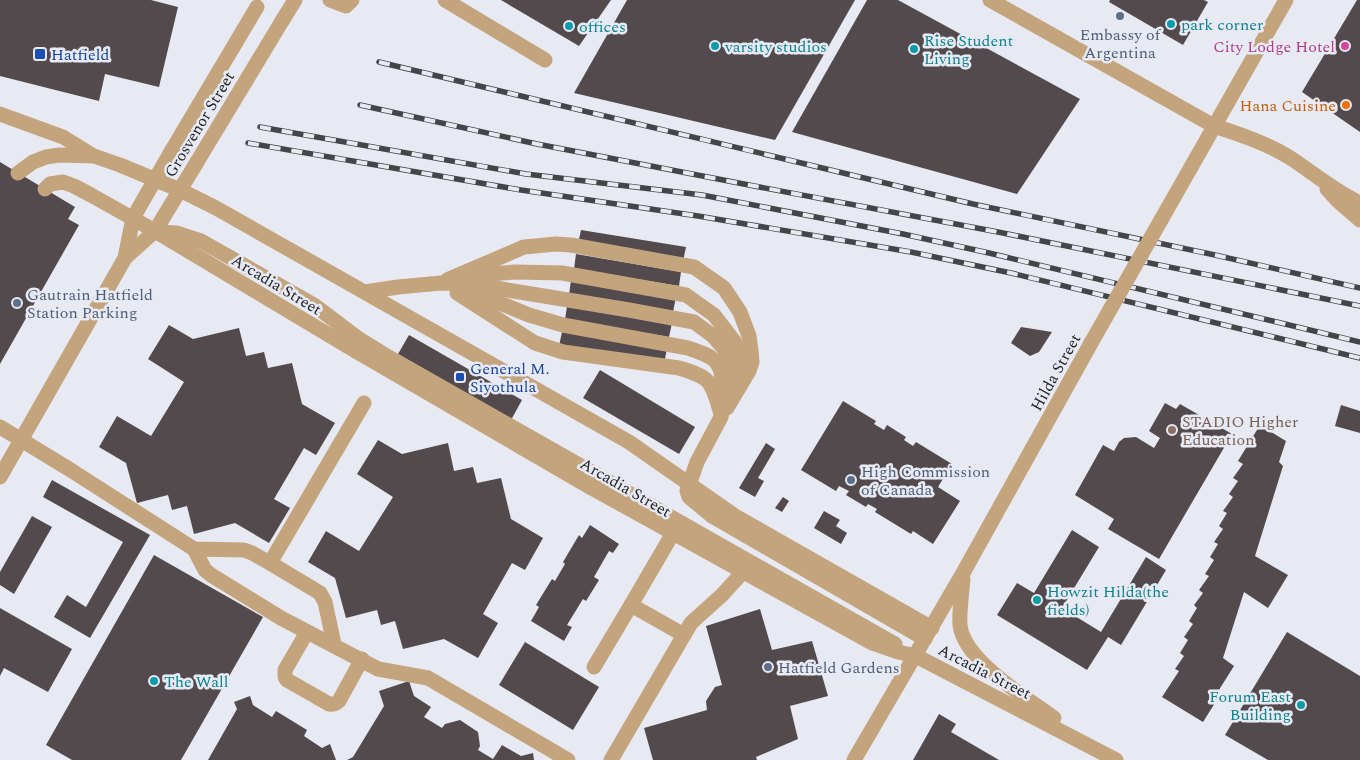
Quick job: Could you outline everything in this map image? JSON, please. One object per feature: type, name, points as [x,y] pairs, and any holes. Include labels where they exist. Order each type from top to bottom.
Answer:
[{"type":"street","name":"Grosvenor Street","points":[[125,258],[155,231],[295,0]]},
{"type":"street","points":[[330,0],[346,6],[352,0]]},
{"type":"street","points":[[444,0],[545,60]]},
{"type":"street","points":[[990,0],[1214,126],[1243,135],[1287,156],[1318,178],[1360,202]]},
{"type":"street","name":"Hilda Street","points":[[854,760],[929,634],[1091,343],[1286,0]]},
{"type":"street","name":"Grosvenor Street","points":[[0,477],[125,258],[133,218],[259,3]]},
{"type":"street","points":[[0,114],[63,137],[94,156],[180,190],[216,208],[629,442],[689,484]]},
{"type":"street","points":[[18,173],[33,162],[46,157],[59,155],[94,156]]},
{"type":"street","points":[[1318,178],[1337,200],[1360,220]]},
{"type":"street","name":"Arcadia Street","points":[[45,189],[50,184],[63,182],[82,190],[673,534],[872,643],[916,656],[1116,760]]},
{"type":"street","points":[[155,231],[176,233],[201,241],[314,305],[385,355],[916,656]]},
{"type":"street","points":[[442,283],[524,248],[556,244],[694,267],[724,288],[740,312],[749,336],[752,362],[749,371],[721,416],[697,462],[687,491],[689,497],[712,516],[929,634]]},
{"type":"street","points":[[365,292],[442,283],[488,274],[562,272],[686,295],[714,315],[734,341],[739,353],[741,365],[721,416]]},
{"type":"street","points":[[442,283],[471,284],[694,322],[713,336],[724,349],[728,359],[730,371],[721,416]]},
{"type":"street","points":[[442,283],[535,343],[563,352],[679,368],[705,378],[712,386],[721,416]]},
{"type":"street","points":[[442,283],[485,297],[529,315],[563,325],[688,348],[707,355],[720,367],[722,376],[721,416]]},
{"type":"street","points":[[270,563],[364,403]]},
{"type":"street","points":[[0,427],[22,439],[194,549],[205,570],[211,575],[281,618],[378,668],[428,678],[568,760]]},
{"type":"street","points":[[594,667],[673,534]]},
{"type":"street","points":[[194,549],[244,550],[320,593],[325,602],[334,644]]},
{"type":"street","points":[[611,760],[684,635],[696,618],[722,595],[743,572]]},
{"type":"street","points":[[963,573],[960,625],[964,639],[975,654],[995,675],[1091,746]]},
{"type":"street","points":[[631,605],[684,635]]},
{"type":"street","points":[[307,632],[285,670],[285,677],[287,680],[329,704],[332,705],[339,701],[362,659]]},
{"type":"building","points":[[0,0],[151,0],[178,7],[159,87],[105,74],[99,101],[0,76]]},
{"type":"building","name":"offices","points":[[501,0],[611,0],[579,46]]},
{"type":"building","name":"varsity studios","points":[[627,0],[855,0],[775,140],[574,93]]},
{"type":"building","name":"Rise Student Living","points":[[867,0],[898,0],[1080,99],[1017,194],[792,132]]},
{"type":"building","name":"park corner","points":[[1110,0],[1204,0],[1208,2],[1183,45],[1109,2]]},
{"type":"building","name":"City Lodge Hotel","points":[[1357,0],[1360,0],[1360,132],[1302,92]]},
{"type":"building","name":"Gautrain Hatfield Station Parking","points":[[0,162],[75,207],[68,219],[79,225],[0,364]]},
{"type":"building","points":[[581,230],[686,247],[683,261],[578,244]]},
{"type":"building","points":[[576,254],[681,272],[679,286],[574,269]]},
{"type":"building","points":[[571,280],[676,297],[673,312],[569,295]]},
{"type":"building","points":[[567,306],[672,323],[669,337],[565,320]]},
{"type":"building","points":[[169,325],[193,339],[239,328],[246,356],[264,352],[268,368],[292,363],[302,404],[335,423],[316,455],[304,448],[274,499],[290,508],[269,543],[235,523],[194,534],[187,506],[172,510],[168,495],[137,503],[126,463],[99,447],[117,416],[151,436],[184,382],[148,359]]},
{"type":"building","points":[[1021,327],[1052,332],[1039,352],[1030,356],[1011,343]]},
{"type":"building","points":[[562,332],[667,349],[664,363],[559,346]]},
{"type":"building","name":"General M. Siyothula","points":[[409,335],[522,400],[511,420],[398,354]]},
{"type":"building","points":[[600,370],[695,427],[679,454],[583,398]]},
{"type":"building","points":[[843,401],[876,421],[874,424],[884,430],[887,425],[906,437],[904,440],[913,446],[916,442],[952,464],[938,487],[960,501],[933,544],[913,531],[911,534],[875,512],[877,509],[868,504],[866,507],[846,495],[849,491],[839,486],[836,491],[801,470]]},
{"type":"building","points":[[1165,403],[1176,409],[1180,404],[1232,434],[1159,559],[1108,529],[1114,519],[1075,495],[1103,445],[1114,451],[1119,442],[1124,438],[1136,437],[1154,448],[1160,438],[1149,431]]},
{"type":"building","points":[[1341,405],[1360,411],[1360,433],[1335,426]]},
{"type":"building","points":[[1260,425],[1286,441],[1279,462],[1283,466],[1255,556],[1288,575],[1268,608],[1244,592],[1223,658],[1234,666],[1217,693],[1220,695],[1203,722],[1162,697],[1179,671],[1175,669],[1184,656],[1180,653],[1188,640],[1184,637],[1193,624],[1189,621],[1197,608],[1194,605],[1203,593],[1199,590],[1209,576],[1205,574],[1214,560],[1210,557],[1218,544],[1214,542],[1223,529],[1219,526],[1227,513],[1223,511],[1233,497],[1229,494],[1238,481],[1233,478],[1243,464],[1238,461]]},
{"type":"building","points":[[378,440],[402,454],[448,443],[454,471],[473,467],[477,483],[501,478],[511,519],[543,538],[525,570],[512,563],[483,614],[498,623],[478,658],[444,639],[403,649],[395,621],[381,625],[377,610],[346,618],[335,578],[308,562],[326,531],[359,551],[393,497],[357,474]]},
{"type":"building","points":[[766,443],[775,449],[758,478],[764,481],[755,497],[739,488]]},
{"type":"building","points":[[52,480],[150,535],[90,638],[54,617],[67,595],[86,607],[123,542],[43,497]]},
{"type":"building","points":[[783,497],[789,501],[782,512],[775,508]]},
{"type":"building","points":[[824,511],[840,520],[836,526],[847,533],[841,544],[814,528]]},
{"type":"building","points":[[32,516],[52,527],[14,594],[0,585],[0,572]]},
{"type":"building","points":[[590,525],[619,544],[613,553],[609,551],[594,577],[599,580],[586,601],[583,599],[567,625],[572,627],[564,641],[531,621],[539,607],[536,605],[552,579],[555,581],[565,564],[563,562],[579,535],[582,538]]},
{"type":"building","name":"Howzit Hilda(the fields)","points":[[1072,530],[1099,547],[1062,608],[1101,632],[1146,557],[1166,570],[1121,645],[1108,637],[1087,670],[997,615],[1017,583],[1034,593]]},
{"type":"building","name":"The Wall","points":[[154,555],[263,617],[181,760],[72,760],[46,745]]},
{"type":"building","points":[[0,608],[72,649],[48,692],[4,668],[0,676]]},
{"type":"building","name":"Hatfield Gardens","points":[[760,609],[772,650],[812,641],[828,696],[790,706],[798,739],[756,757],[757,760],[653,760],[644,728],[707,710],[706,701],[715,687],[722,685],[706,626]]},
{"type":"building","name":"Forum East Building","points":[[1287,632],[1360,676],[1360,760],[1268,760],[1225,735]]},
{"type":"building","points":[[525,642],[599,687],[573,730],[499,685]]},
{"type":"building","points":[[409,681],[414,696],[431,707],[424,717],[442,728],[445,724],[460,720],[478,732],[480,746],[478,750],[493,759],[502,745],[521,756],[533,753],[534,760],[347,760],[353,757],[384,706],[379,691]]},
{"type":"building","points":[[250,696],[253,705],[272,717],[276,711],[307,730],[304,736],[322,748],[330,744],[336,760],[208,760],[237,709],[234,702]]},
{"type":"building","points":[[939,714],[956,724],[951,732],[999,760],[913,760]]},
{"type":"railway","points":[[379,62],[973,204],[1360,288]]},
{"type":"railway","points":[[360,105],[537,144],[998,232],[1360,306]]},
{"type":"railway","points":[[260,127],[526,174],[702,195],[903,234],[1360,342]]},
{"type":"railway","points":[[248,143],[521,190],[698,216],[911,252],[1011,273],[1360,358]]},
{"type":"place","name":"Embassy of Argentina","points":[[1120,16]]},
{"type":"place","name":"park corner","points":[[1171,24]]},
{"type":"place","name":"offices","points":[[569,26]]},
{"type":"place","name":"varsity studios","points":[[715,46]]},
{"type":"place","name":"City Lodge Hotel","points":[[1345,46]]},
{"type":"place","name":"Rise Student Living","points":[[914,49]]},
{"type":"place","name":"Hatfield","points":[[40,54]]},
{"type":"place","name":"Hana Cuisine","points":[[1346,105]]},
{"type":"place","name":"Gautrain Hatfield Station Parking","points":[[17,303]]},
{"type":"place","name":"General M. Siyothula","points":[[460,377]]},
{"type":"place","name":"STADIO Higher Education","points":[[1172,430]]},
{"type":"place","name":"High Commission of Canada","points":[[851,480]]},
{"type":"place","name":"Howzit Hilda(the fields)","points":[[1037,600]]},
{"type":"place","name":"Hatfield Gardens","points":[[768,667]]},
{"type":"place","name":"The Wall","points":[[154,681]]},
{"type":"place","name":"Forum East Building","points":[[1301,705]]}]
